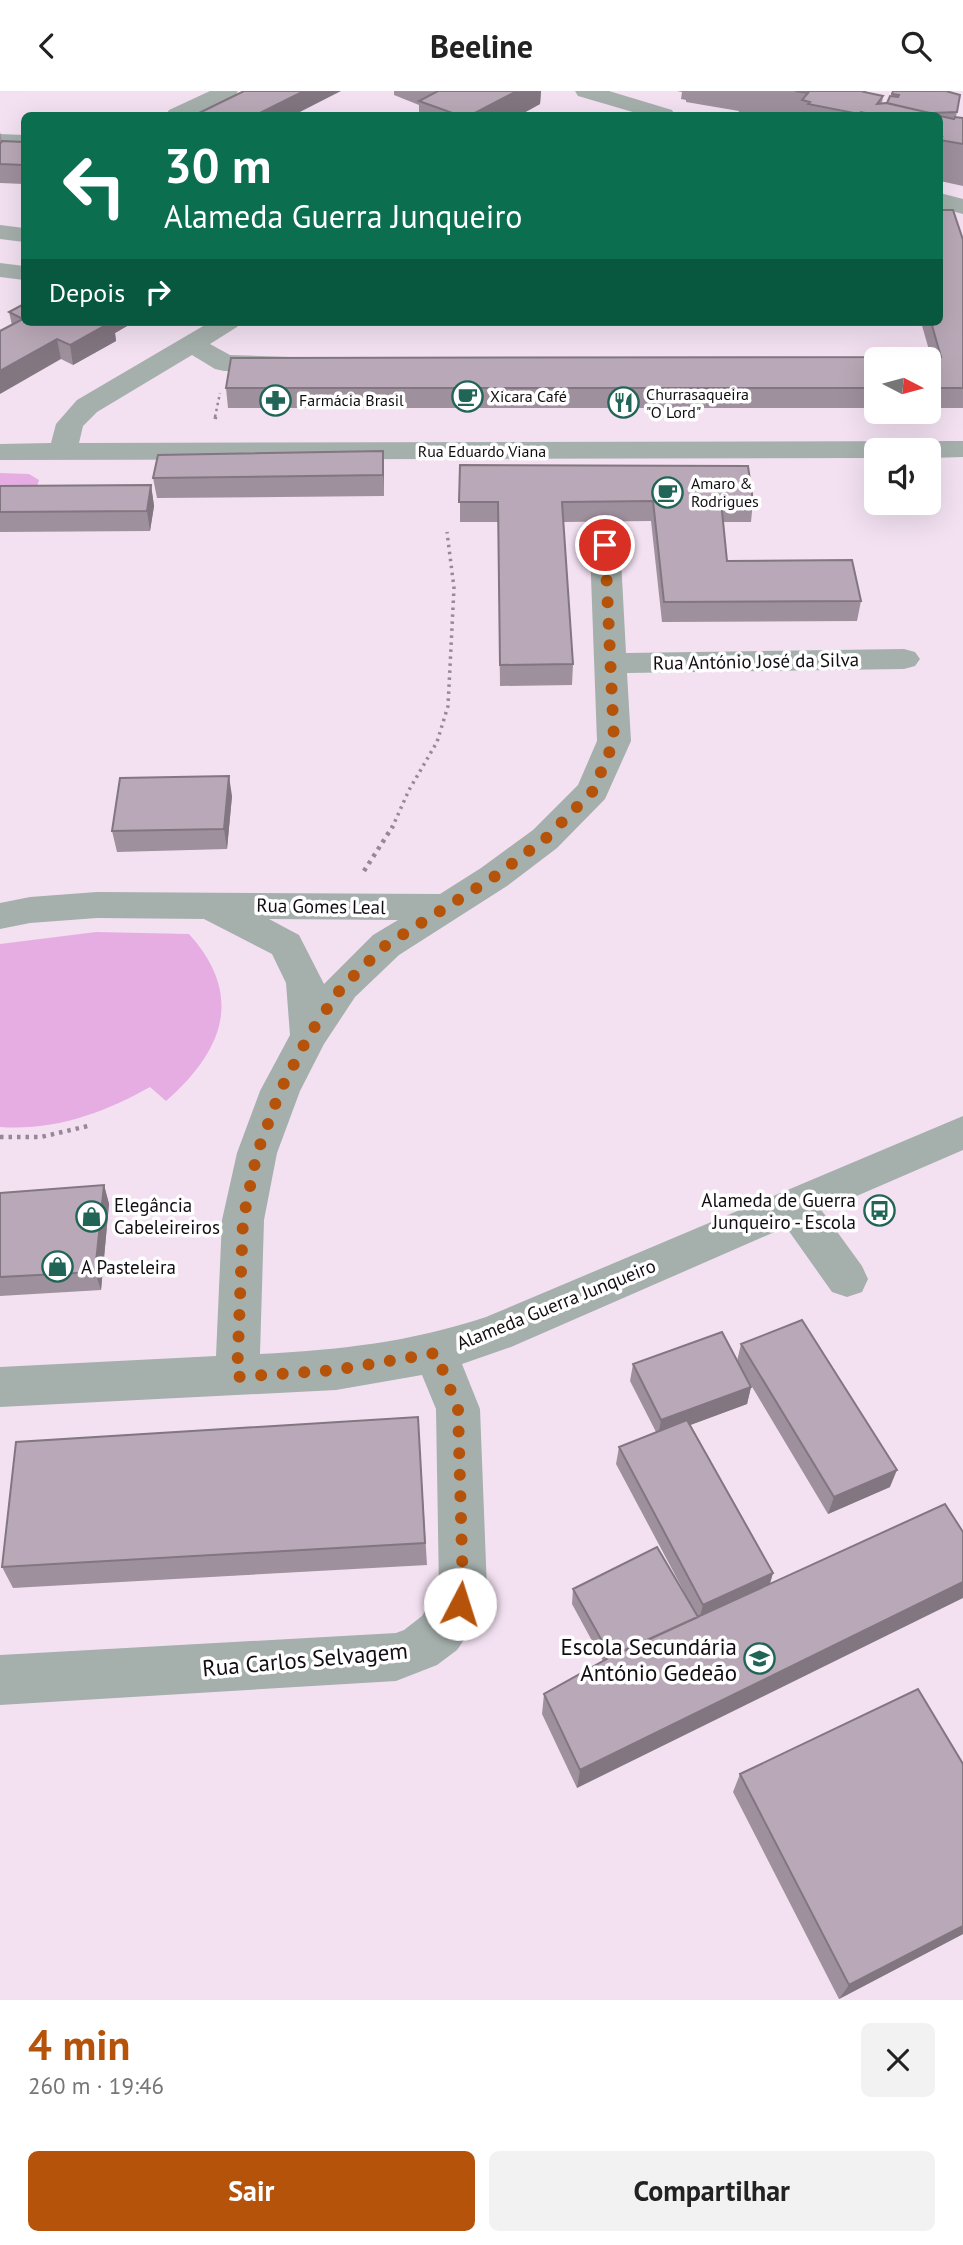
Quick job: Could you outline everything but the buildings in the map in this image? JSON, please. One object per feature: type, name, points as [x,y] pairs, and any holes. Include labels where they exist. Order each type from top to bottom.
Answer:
[{"type":"street","points":[[183,112],[227,91]]},
{"type":"street","points":[[586,91],[654,112]]},
{"type":"street","points":[[592,112],[614,100]]},
{"type":"street","points":[[0,141],[21,142]]},
{"type":"street","points":[[943,201],[963,207]]},
{"type":"street","points":[[0,232],[21,235]]},
{"type":"street","points":[[0,270],[21,273]]},
{"type":"street","points":[[63,451],[70,424],[87,406],[221,326]]},
{"type":"street","points":[[191,344],[224,363],[307,363]]},
{"type":"street","name":"Rua Eduardo Viana","points":[[0,451],[209,451],[599,463],[963,449]]},
{"type":"street","points":[[237,1377],[242,1245],[246,1206],[257,1153],[280,1091],[309,1035],[342,987],[386,945],[494,877],[545,839],[593,791],[614,741],[604,522]]},
{"type":"street","name":"Rua António José da Silva","points":[[609,663],[904,659]]},
{"type":"street","name":"Rua Gomes Leal","points":[[198,904],[234,916],[286,946],[305,983],[309,1035]]},
{"type":"street","name":"Rua Gomes Leal","points":[[0,916],[30,910],[97,905],[445,907]]},
{"type":"street","name":"Alameda Guerra Junqueiro","points":[[0,1387],[336,1370],[436,1353],[496,1333],[963,1132]]},
{"type":"street","points":[[793,1204],[847,1279]]},
{"type":"street","name":"Rua Carlos Selvagem","points":[[0,1680],[397,1657],[425,1647],[449,1622],[460,1604],[463,1590],[458,1409],[436,1353]]},
{"type":"path","points":[[209,451],[224,363]]},
{"type":"path","points":[[359,876],[390,833],[409,790],[444,725],[448,706],[454,588],[447,532]]},
{"type":"path","points":[[0,1137],[41,1137],[88,1126]]},
{"type":"shaded area","points":[[0,473],[29,474],[39,480],[32,502],[0,502]]},
{"type":"shaded area","points":[[96,932],[189,934],[206,957],[217,979],[221,1001],[220,1022],[213,1043],[202,1063],[166,1101],[150,1087],[115,1105],[78,1118],[40,1126],[0,1127],[0,944]]},
{"type":"place","name":"Xicara Café","points":[[467,396]]},
{"type":"place","name":"Farmácia Brasil","points":[[276,400]]},
{"type":"place","name":"Churrasaqueira \"O Lord\"","points":[[623,403]]},
{"type":"place","name":"Amaro & Rodrigues","points":[[668,492]]},
{"type":"place","name":"Alameda de Guerra Junqueiro - Escola","points":[[879,1211]]},
{"type":"place","name":"Elegância Cabeleireiros","points":[[91,1216]]},
{"type":"place","name":"A Pasteleira","points":[[58,1267]]},
{"type":"place","name":"Escola Secundária António Gedeão","points":[[760,1659]]},
{"type":"route","points":[[460,1604],[463,1590],[458,1409],[436,1353],[336,1370],[237,1377],[243,1220],[257,1153],[280,1091],[309,1035],[342,987],[386,945],[494,877],[545,839],[593,791],[614,741],[605,545]]}]
